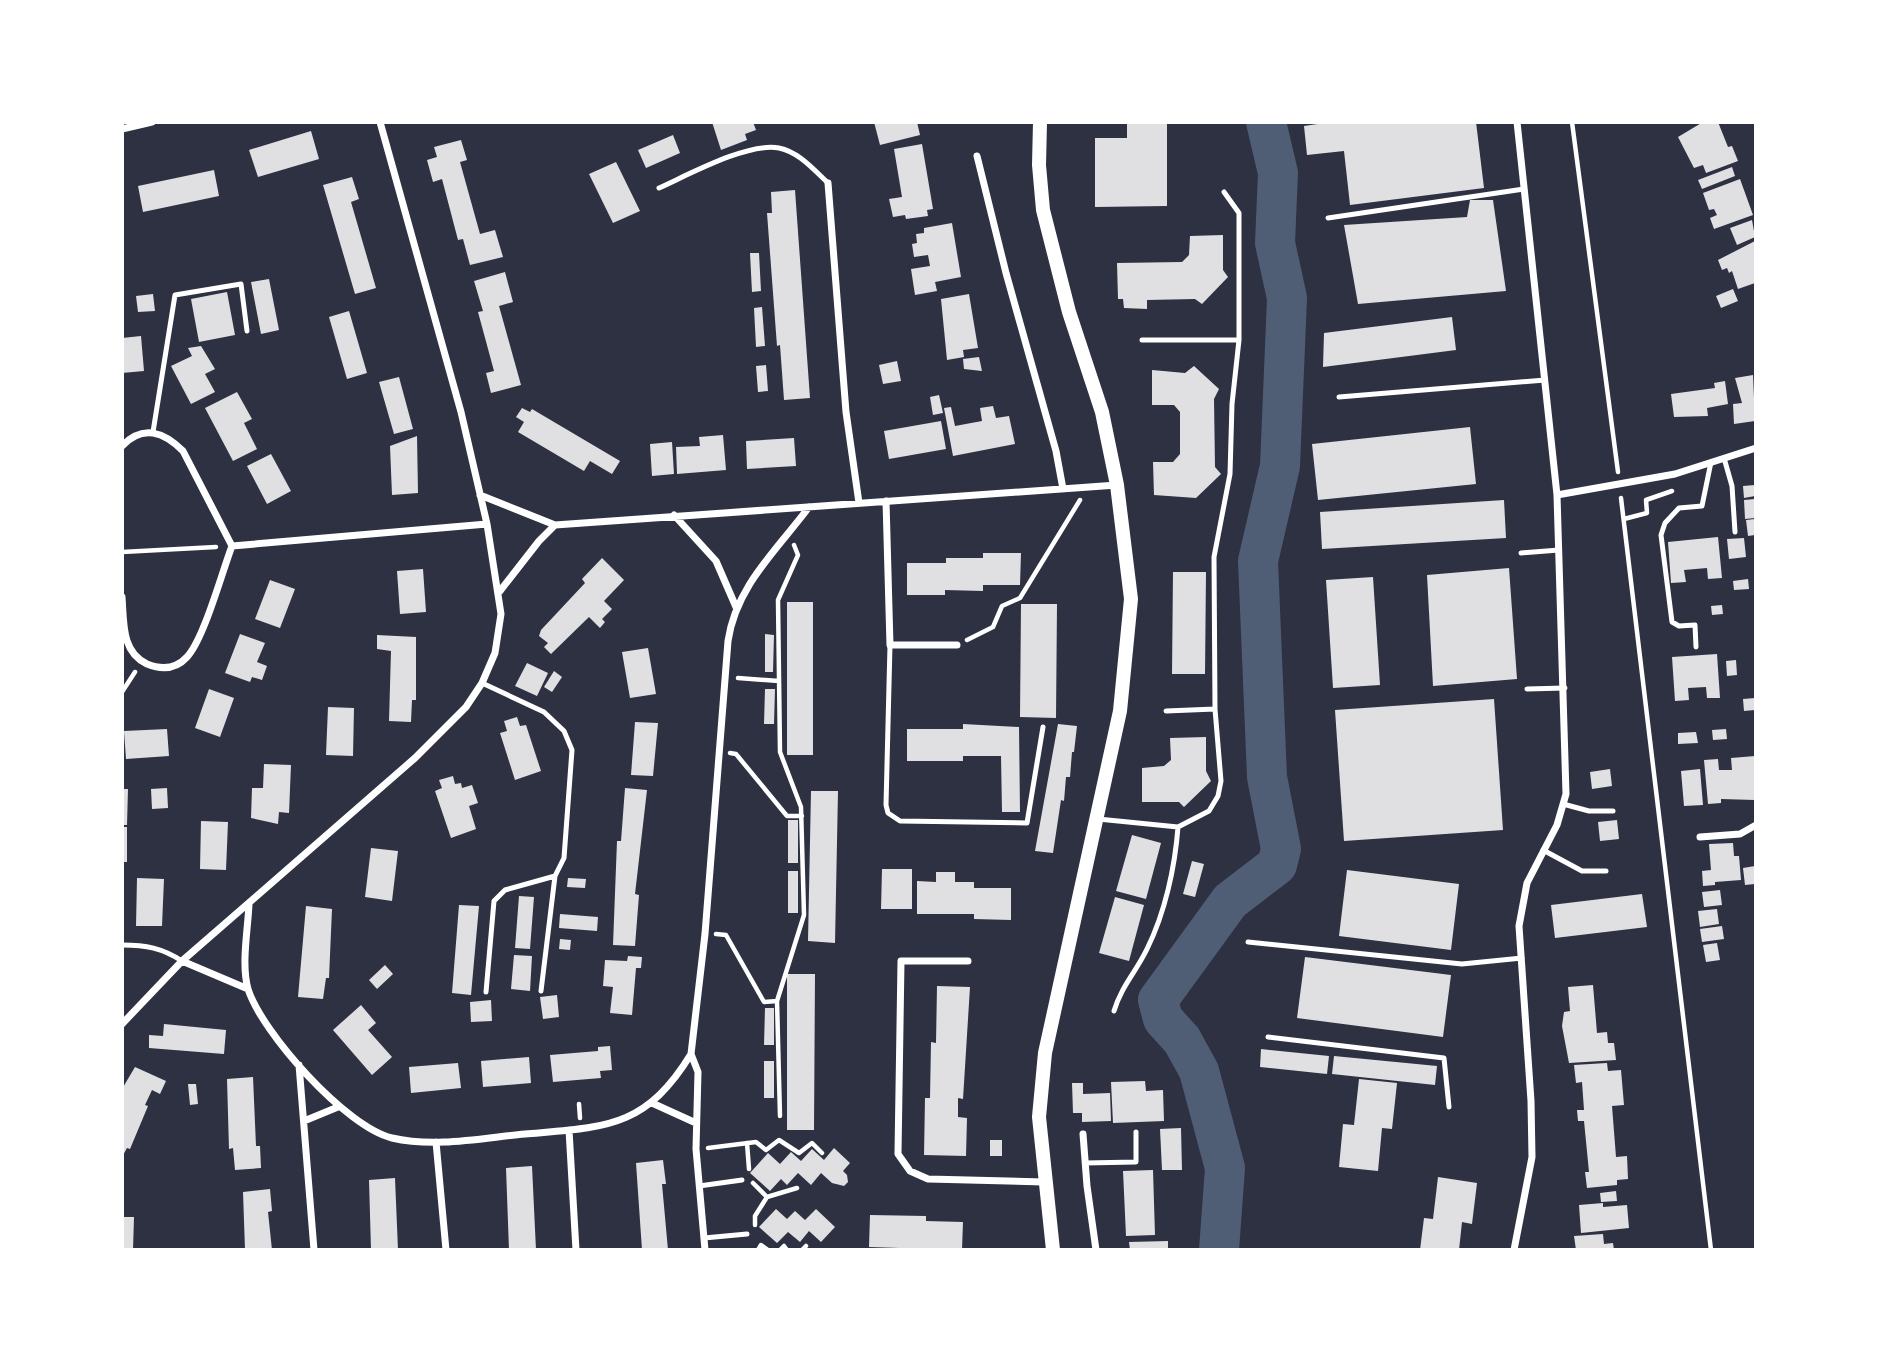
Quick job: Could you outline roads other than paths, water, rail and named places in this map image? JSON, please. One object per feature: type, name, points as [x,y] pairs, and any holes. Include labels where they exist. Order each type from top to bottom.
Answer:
[{"type":"main road","points":[[1040,122],[1039,165],[1043,210],[1069,312],[1102,412],[1117,485],[1130,599],[1120,711],[1045,1053],[1039,1117],[1053,1250]]},
{"type":"street","points":[[122,129],[152,122]]},
{"type":"street","points":[[122,1024],[182,961],[415,758],[466,707],[482,683],[495,653],[500,632],[500,591],[487,524],[458,399],[380,122]]},
{"type":"street","points":[[1514,1250],[1532,1157],[1518,926],[1527,883],[1557,825],[1566,794],[1557,495],[1517,122]]},
{"type":"street","points":[[977,156],[1006,273],[1056,451],[1063,489]]},
{"type":"street","points":[[828,183],[846,412],[859,503]]},
{"type":"street","points":[[122,446],[134,436],[153,432],[171,439],[183,451],[232,546],[188,656],[170,668],[160,668],[142,661],[129,649],[122,597]]},
{"type":"street","points":[[1557,495],[1643,481],[1755,449]]},
{"type":"street","points":[[480,495],[555,525],[1117,485]]},
{"type":"street","points":[[886,500],[890,645],[957,645]]},
{"type":"street","points":[[249,904],[248,989],[265,1020],[299,1065],[338,1107],[353,1119],[390,1138],[436,1142],[569,1130],[619,1121],[652,1103],[675,1080],[691,1054],[705,934],[728,641],[736,607],[754,575],[809,507]]},
{"type":"street","points":[[674,515],[716,561],[736,607]]},
{"type":"street","points":[[232,546],[446,530],[487,524]]},
{"type":"street","points":[[500,591],[555,525]]},
{"type":"street","points":[[1700,837],[1740,834],[1755,825]]},
{"type":"street","points":[[182,961],[248,989]]},
{"type":"street","points":[[968,961],[901,961],[898,1154],[910,1171],[928,1179],[1044,1182]]},
{"type":"street","points":[[691,1054],[698,1072],[696,1149],[705,1250]]},
{"type":"street","points":[[299,1065],[314,1250]]},
{"type":"street","points":[[652,1103],[696,1123]]},
{"type":"street","points":[[304,1121],[338,1107]]},
{"type":"street","points":[[569,1130],[576,1250]]},
{"type":"street","points":[[1083,1134],[1096,1250]]},
{"type":"street","points":[[436,1142],[446,1250]]},
{"type":"lane","points":[[659,188],[757,149],[779,148],[797,155],[828,183]]},
{"type":"lane","points":[[1328,218],[1524,189]]},
{"type":"lane","points":[[1098,820],[1178,827],[1209,811],[1218,796],[1221,781],[1215,709],[1214,556],[1230,474],[1232,404],[1239,340],[1239,213],[1224,192]]},
{"type":"lane","points":[[153,432],[174,295],[241,284],[247,331]]},
{"type":"lane","points":[[1142,340],[1239,340]]},
{"type":"lane","points":[[1339,397],[1545,380]]},
{"type":"lane","points":[[1724,458],[1732,486],[1735,532]]},
{"type":"lane","points":[[1696,647],[1695,625],[1679,626],[1672,622],[1661,535],[1665,523],[1679,508],[1702,506],[1711,462]]},
{"type":"lane","points":[[1521,553],[1559,550]]},
{"type":"lane","points":[[890,645],[886,805],[892,818],[900,821],[1027,822],[1043,727]]},
{"type":"lane","points":[[482,683],[544,712],[564,731],[572,750],[572,782],[564,858],[555,876],[541,991]]},
{"type":"lane","points":[[1527,689],[1564,688]]},
{"type":"lane","points":[[1166,711],[1215,709]]},
{"type":"lane","points":[[1563,804],[1589,811],[1613,811]]},
{"type":"lane","points":[[1114,1011],[1121,989],[1154,934],[1176,852],[1178,827]]},
{"type":"lane","points":[[1543,850],[1582,871],[1606,871]]},
{"type":"lane","points":[[486,992],[494,901],[505,890],[555,876]]},
{"type":"lane","points":[[1248,942],[1462,964],[1522,958]]},
{"type":"lane","points":[[122,945],[151,946],[166,950],[182,961]]},
{"type":"lane","points":[[1268,1037],[1444,1058],[1449,1107]]},
{"type":"lane","points":[[1085,1163],[1136,1162],[1136,1132]]},
{"type":"lane","points":[[699,1186],[742,1180]]},
{"type":"lane","points":[[704,1238],[747,1234]]},
{"type":"waterway","points":[[1219,1250],[1225,1168],[1199,1071],[1182,1040],[1163,1019],[1158,1000],[1230,901],[1277,865],[1281,849],[1267,777],[1258,561],[1280,466],[1287,298],[1275,243],[1278,173],[1266,122]]}]
